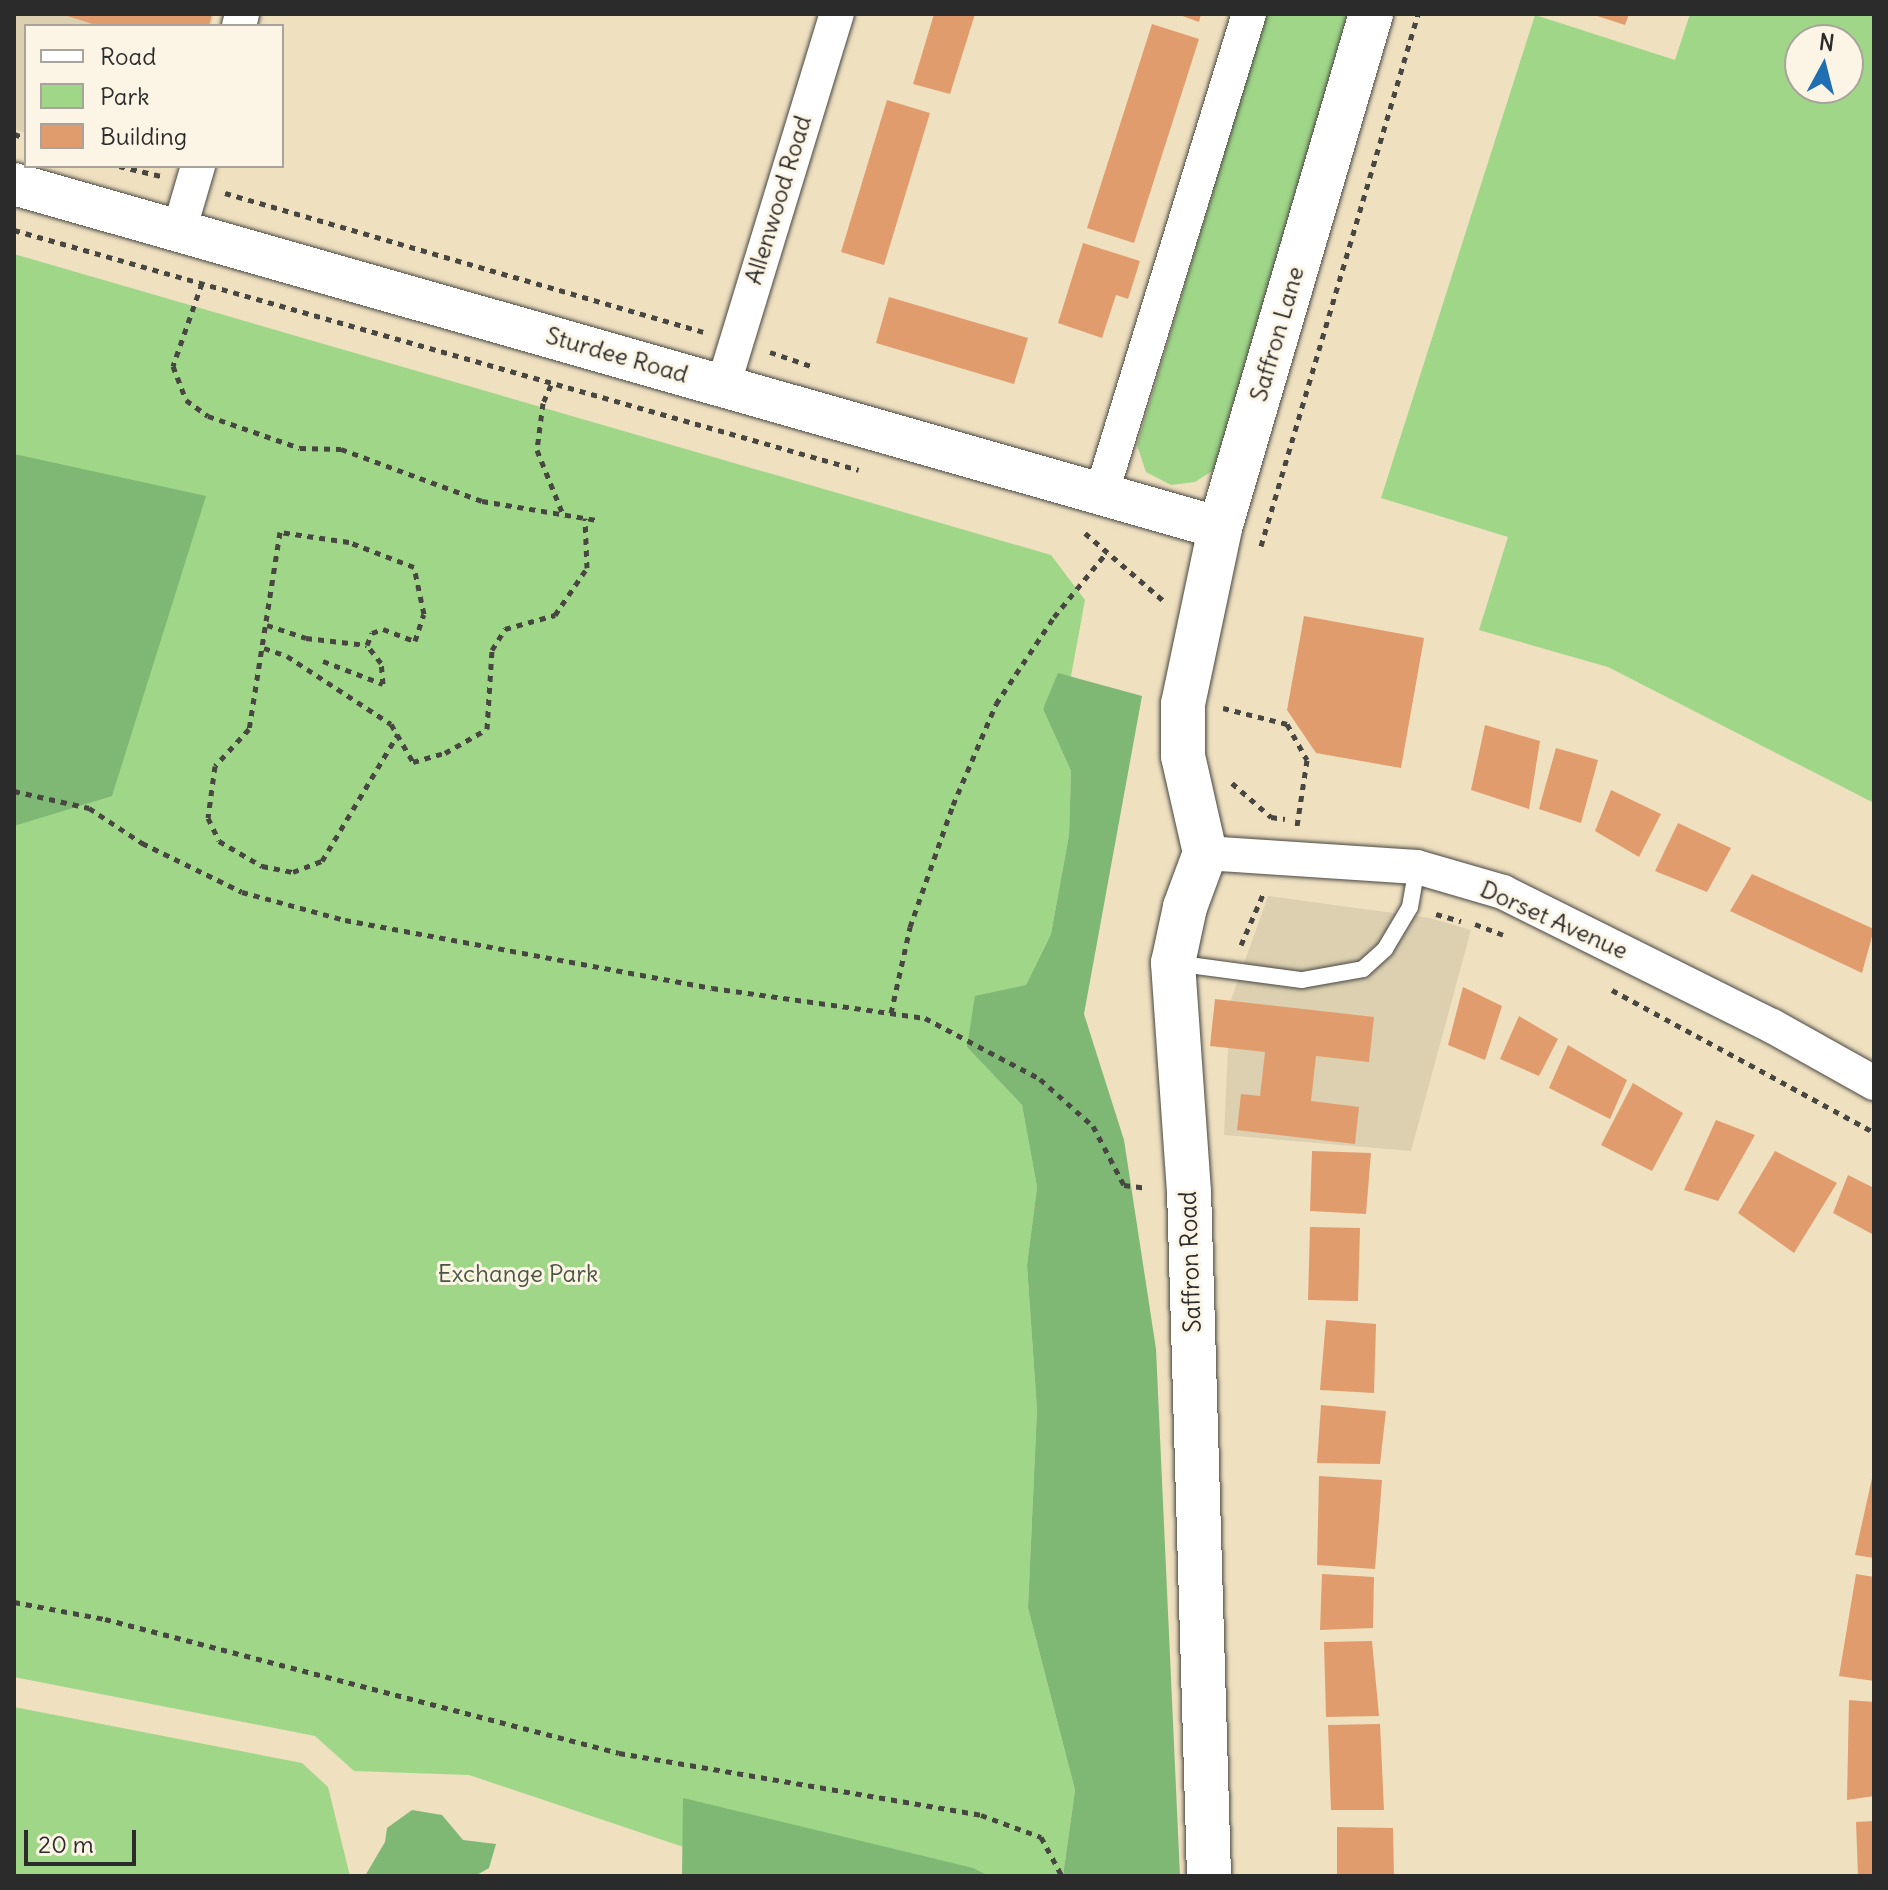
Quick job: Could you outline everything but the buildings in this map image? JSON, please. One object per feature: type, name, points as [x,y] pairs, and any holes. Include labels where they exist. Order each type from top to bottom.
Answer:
[{"type":"main road","name":"Saffron Lane","points":[[1205,853],[1183,756],[1183,704],[1220,528],[1371,14]]},
{"type":"main road","name":"Saffron Road","points":[[1205,853],[1185,907],[1173,963],[1189,1192],[1209,1876]]},
{"type":"street","name":"Allenwood Road","points":[[723,386],[837,14]]},
{"type":"street","points":[[1101,495],[1249,14]]},
{"type":"street","points":[[179,231],[195,174]]},
{"type":"street","name":"Sturdee Road","points":[[14,184],[1220,528]]},
{"type":"street","name":"Dorset Avenue","points":[[1205,853],[1417,867],[1503,892],[1772,1026],[1874,1083]]},
{"type":"lane","points":[[1173,963],[1302,980],[1363,969],[1385,949],[1410,907],[1417,867]]},
{"type":"path","points":[[1256,560],[1418,14]]},
{"type":"path","points":[[138,168],[195,174],[344,231],[736,341],[825,370]]},
{"type":"path","points":[[14,230],[872,474]]},
{"type":"path","points":[[202,283],[173,366],[186,400],[208,416],[300,448],[341,449],[482,501],[597,520]]},
{"type":"path","points":[[551,385],[537,450],[562,513]]},
{"type":"path","points":[[264,648],[287,656],[368,707],[398,734],[413,762],[445,753],[487,729],[492,650],[505,629],[555,615],[587,568],[585,518]]},
{"type":"path","points":[[1070,528],[1085,533],[1176,612]]},
{"type":"path","points":[[367,645],[372,633],[383,629],[415,641],[424,614],[414,567],[318,535],[280,532],[249,729],[215,766],[208,818],[231,851],[293,872],[322,861],[398,734]]},
{"type":"path","points":[[891,1013],[915,913],[953,805],[996,704],[1054,617],[1107,552]]},
{"type":"path","points":[[267,625],[306,638],[367,645],[381,663],[383,684],[323,661]]},
{"type":"path","points":[[1225,692],[1222,707],[1287,724],[1307,760],[1291,857]]},
{"type":"path","points":[[14,791],[89,808],[142,843],[242,892],[345,920],[712,988],[925,1018],[1040,1079],[1093,1126],[1124,1185],[1189,1192]]},
{"type":"path","points":[[1410,907],[1519,942]]},
{"type":"path","points":[[1601,984],[1874,1132]]},
{"type":"path","points":[[14,1602],[105,1619],[619,1753],[981,1815],[1041,1837],[1062,1876]]},
{"type":"shaded area","points":[[14,14],[214,14],[212,24],[24,24],[24,132],[14,129]]},
{"type":"shaded area","points":[[1268,896],[1430,918],[1471,930],[1411,1151],[1224,1135],[1230,1003]]},
{"type":"green space","points":[[1266,14],[1349,14],[1215,469],[1195,482],[1171,485],[1146,472],[1137,445]]},
{"type":"green space","points":[[1690,14],[1874,14],[1874,803],[1608,667],[1479,630],[1508,537],[1381,498],[1535,15],[1675,60]]},
{"type":"green space","name":"Exchange Park","points":[[14,254],[1051,555],[1085,600],[1071,676],[1043,709],[1071,771],[1069,835],[1051,934],[1026,985],[967,1047],[1022,1105],[1037,1187],[1027,1265],[1037,1410],[1028,1608],[1075,1790],[1063,1876],[770,1876],[469,1775],[354,1771],[315,1736],[14,1677]]},
{"type":"green space","points":[[14,454],[206,496],[112,796],[14,826]]},
{"type":"green space","points":[[1058,673],[1142,696],[1084,1014],[1124,1140],[1156,1349],[1180,1876],[1063,1876],[1075,1790],[1028,1608],[1037,1410],[1027,1265],[1037,1187],[1022,1105],[967,1047],[975,996],[1026,985],[1051,934],[1069,835],[1071,771],[1043,709]]},
{"type":"green space","points":[[14,1707],[302,1763],[328,1787],[350,1876],[14,1876]]},
{"type":"green space","points":[[683,1798],[973,1868],[989,1876],[682,1876]]},
{"type":"green space","points":[[412,1810],[442,1815],[463,1840],[496,1844],[489,1868],[475,1876],[365,1876],[385,1842],[387,1828]]}]
